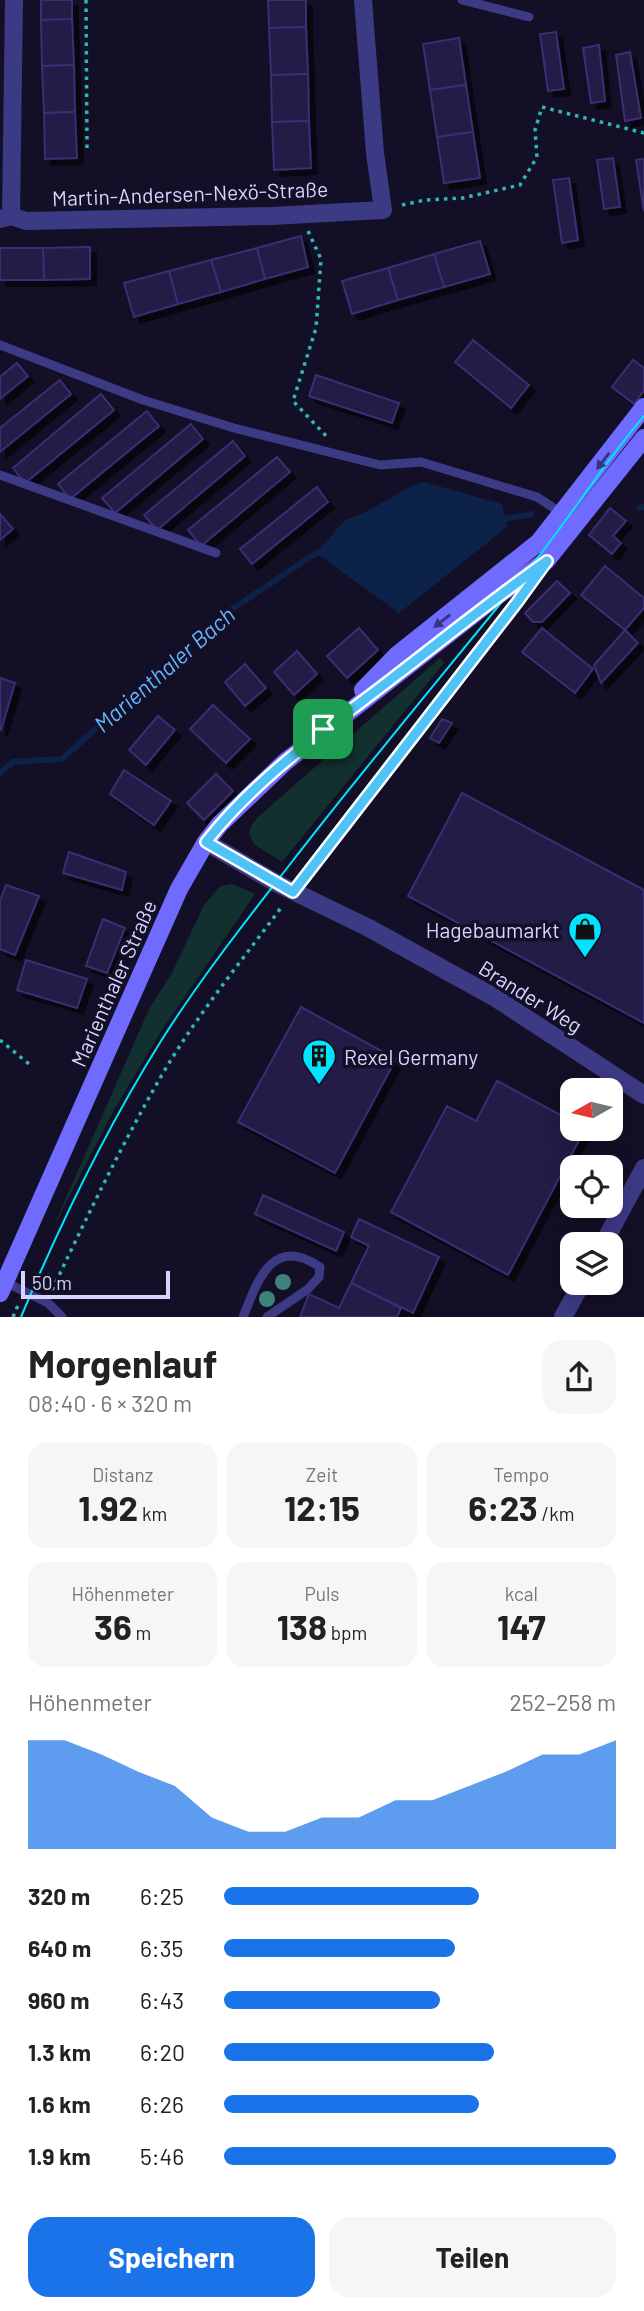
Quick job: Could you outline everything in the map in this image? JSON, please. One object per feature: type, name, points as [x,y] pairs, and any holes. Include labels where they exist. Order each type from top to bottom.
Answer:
[{"type":"main road","name":"Marienthaler Straße","points":[[3,1282],[179,889],[206,842],[220,824],[323,729],[547,561],[571,518],[643,410]]},
{"type":"main road","name":"Marienthaler Straße","points":[[571,518],[644,438]]},
{"type":"street","points":[[6,217],[14,0]]},
{"type":"street","points":[[363,0],[375,153],[383,210]]},
{"type":"street","name":"Martin-Andersen-Nexö-Straße","points":[[6,217],[26,221],[383,210]]},
{"type":"street","name":"Brander Weg","points":[[206,842],[293,892],[367,927],[494,998],[644,1094]]},
{"type":"street","points":[[609,1232],[644,1168]]},
{"type":"street","points":[[563,1317],[575,1295]]},
{"type":"lane","points":[[462,0],[529,17]]},
{"type":"lane","points":[[0,345],[186,414],[380,466],[421,462],[537,497],[571,518]]},
{"type":"lane","points":[[0,475],[216,553]]},
{"type":"lane","points":[[243,1317],[264,1271],[276,1259],[291,1254],[306,1258],[320,1267],[320,1277],[308,1289],[267,1317]]},
{"type":"lane","points":[[3,1282],[46,1301],[62,1317]]},
{"type":"path","points":[[86,0],[87,148]]},
{"type":"path","points":[[383,210],[425,200],[463,198],[520,185],[537,157],[535,130],[542,107],[644,133]]},
{"type":"path","points":[[301,214],[321,259],[316,328],[293,401],[347,457]]},
{"type":"path","points":[[46,1301],[160,1077],[224,982],[510,611]]},
{"type":"path","points":[[0,1040],[29,1064]]},
{"type":"green space","points":[[440,658],[444,663],[282,862],[255,845],[249,835],[251,826],[258,817]]},
{"type":"green space","points":[[232,884],[255,894],[162,1030],[114,1110],[52,1230],[149,1009],[172,973],[204,905],[220,886]]},
{"type":"water","points":[[424,482],[502,504],[507,527],[399,613],[316,553],[345,520]]},
{"type":"building","points":[[41,0],[72,0],[72,19],[41,20]]},
{"type":"building","points":[[268,0],[306,0],[306,27],[269,28]]},
{"type":"building","points":[[72,19],[74,65],[42,66],[41,20]]},
{"type":"building","points":[[306,27],[308,74],[271,75],[269,28]]},
{"type":"building","points":[[556,32],[564,89],[548,91],[540,34]]},
{"type":"building","points":[[459,38],[466,85],[430,90],[423,44]]},
{"type":"building","points":[[599,45],[605,101],[591,103],[583,48]]},
{"type":"building","points":[[630,52],[641,118],[625,121],[616,55]]},
{"type":"building","points":[[74,65],[75,112],[44,113],[42,66]]},
{"type":"building","points":[[308,74],[309,121],[272,122],[271,75]]},
{"type":"building","points":[[466,85],[473,132],[437,137],[430,90]]},
{"type":"building","points":[[75,112],[77,158],[45,159],[44,113]]},
{"type":"building","points":[[309,121],[311,168],[274,170],[272,122]]},
{"type":"building","points":[[473,132],[480,178],[444,183],[437,137]]},
{"type":"building","points":[[613,158],[620,207],[604,209],[597,160]]},
{"type":"building","points":[[644,159],[644,211],[636,160]]},
{"type":"building","points":[[569,178],[578,240],[562,243],[553,180]]},
{"type":"building","points":[[301,236],[308,267],[265,279],[257,248]]},
{"type":"building","points":[[480,241],[490,274],[444,287],[434,254]]},
{"type":"building","points":[[90,247],[90,279],[44,280],[43,248]]},
{"type":"building","points":[[0,248],[43,248],[44,280],[0,280]]},
{"type":"building","points":[[257,248],[265,279],[221,292],[211,260]]},
{"type":"building","points":[[434,254],[444,287],[398,300],[388,268]]},
{"type":"building","points":[[211,260],[221,292],[178,304],[169,271]]},
{"type":"building","points":[[388,268],[398,300],[352,314],[342,281]]},
{"type":"building","points":[[169,271],[178,304],[134,317],[124,283]]},
{"type":"building","points":[[473,340],[529,385],[511,408],[455,362]]},
{"type":"building","points":[[633,360],[644,368],[644,390],[634,404],[612,387]]},
{"type":"building","points":[[17,363],[28,376],[0,399],[0,377]]},
{"type":"building","points":[[316,375],[399,403],[392,423],[309,396]]},
{"type":"building","points":[[60,380],[71,394],[0,452],[0,428]]},
{"type":"building","points":[[101,394],[114,410],[25,483],[13,468]]},
{"type":"building","points":[[147,411],[159,426],[70,499],[58,484]]},
{"type":"building","points":[[191,424],[203,439],[115,513],[102,498]]},
{"type":"building","points":[[233,441],[245,456],[157,530],[144,515]]},
{"type":"building","points":[[277,457],[290,472],[201,546],[188,530]]},
{"type":"building","points":[[317,487],[328,502],[252,564],[240,549]]},
{"type":"building","points":[[610,508],[626,521],[613,536],[621,543],[612,554],[589,535]]},
{"type":"building","points":[[0,514],[13,529],[0,540]]},
{"type":"building","points":[[605,566],[644,598],[644,608],[625,630],[581,595]]},
{"type":"building","points":[[557,581],[570,593],[542,622],[533,622],[525,613]]},
{"type":"building","points":[[359,628],[378,650],[347,678],[327,656]]},
{"type":"building","points":[[542,628],[593,669],[575,693],[522,652]]},
{"type":"building","points":[[625,630],[638,643],[601,683],[594,665]]},
{"type":"building","points":[[297,651],[317,674],[294,695],[274,672]]},
{"type":"building","points":[[245,664],[266,688],[245,706],[225,682]]},
{"type":"building","points":[[0,678],[15,683],[1,730],[0,730]]},
{"type":"building","points":[[213,705],[250,739],[226,763],[190,729]]},
{"type":"building","points":[[158,716],[175,730],[146,765],[129,750]]},
{"type":"building","points":[[442,719],[452,723],[439,743],[430,738]]},
{"type":"building","points":[[124,770],[171,801],[154,825],[110,794]]},
{"type":"building","points":[[216,774],[233,791],[204,820],[187,803]]},
{"type":"building","name":"Hagebaumarkt","points":[[462,793],[644,890],[644,1023],[408,896]]},
{"type":"building","points":[[69,852],[126,872],[122,890],[63,873]]},
{"type":"building","points":[[6,885],[39,896],[15,955],[0,949],[0,901]]},
{"type":"building","points":[[103,919],[125,928],[107,973],[86,966]]},
{"type":"building","points":[[26,960],[87,979],[77,1008],[17,990]]},
{"type":"building","name":"Rexel Germany","points":[[301,1007],[396,1059],[335,1173],[238,1122]]},
{"type":"building","points":[[497,1081],[560,1115],[560,1141],[579,1141],[571,1155],[560,1155],[560,1176],[508,1275],[391,1212],[447,1106],[476,1121]]},
{"type":"building","points":[[263,1195],[344,1232],[336,1251],[255,1214]]},
{"type":"building","points":[[359,1219],[439,1257],[413,1313],[351,1283],[369,1246],[351,1237]]},
{"type":"building","points":[[351,1283],[401,1308],[397,1317],[300,1317],[309,1294],[339,1308]]},
{"type":"waterway","name":"Marienthaler Bach","points":[[639,508],[644,507]]},
{"type":"waterway","name":"Marienthaler Bach","points":[[498,520],[532,514]]},
{"type":"waterway","name":"Marienthaler Bach","points":[[0,773],[13,762],[62,759],[219,618],[316,553],[322,552]]},
{"type":"tram line","points":[[21,1317],[68,1211],[103,1142],[141,1074],[191,995],[320,825],[545,548],[644,416]]},
{"type":"place","name":"Hagebaumarkt","points":[[585,959]]},
{"type":"place","name":"Rexel Germany","points":[[319,1086]]},
{"type":"route","points":[[547,561],[293,892],[206,842],[220,824],[323,729],[547,561]]}]
